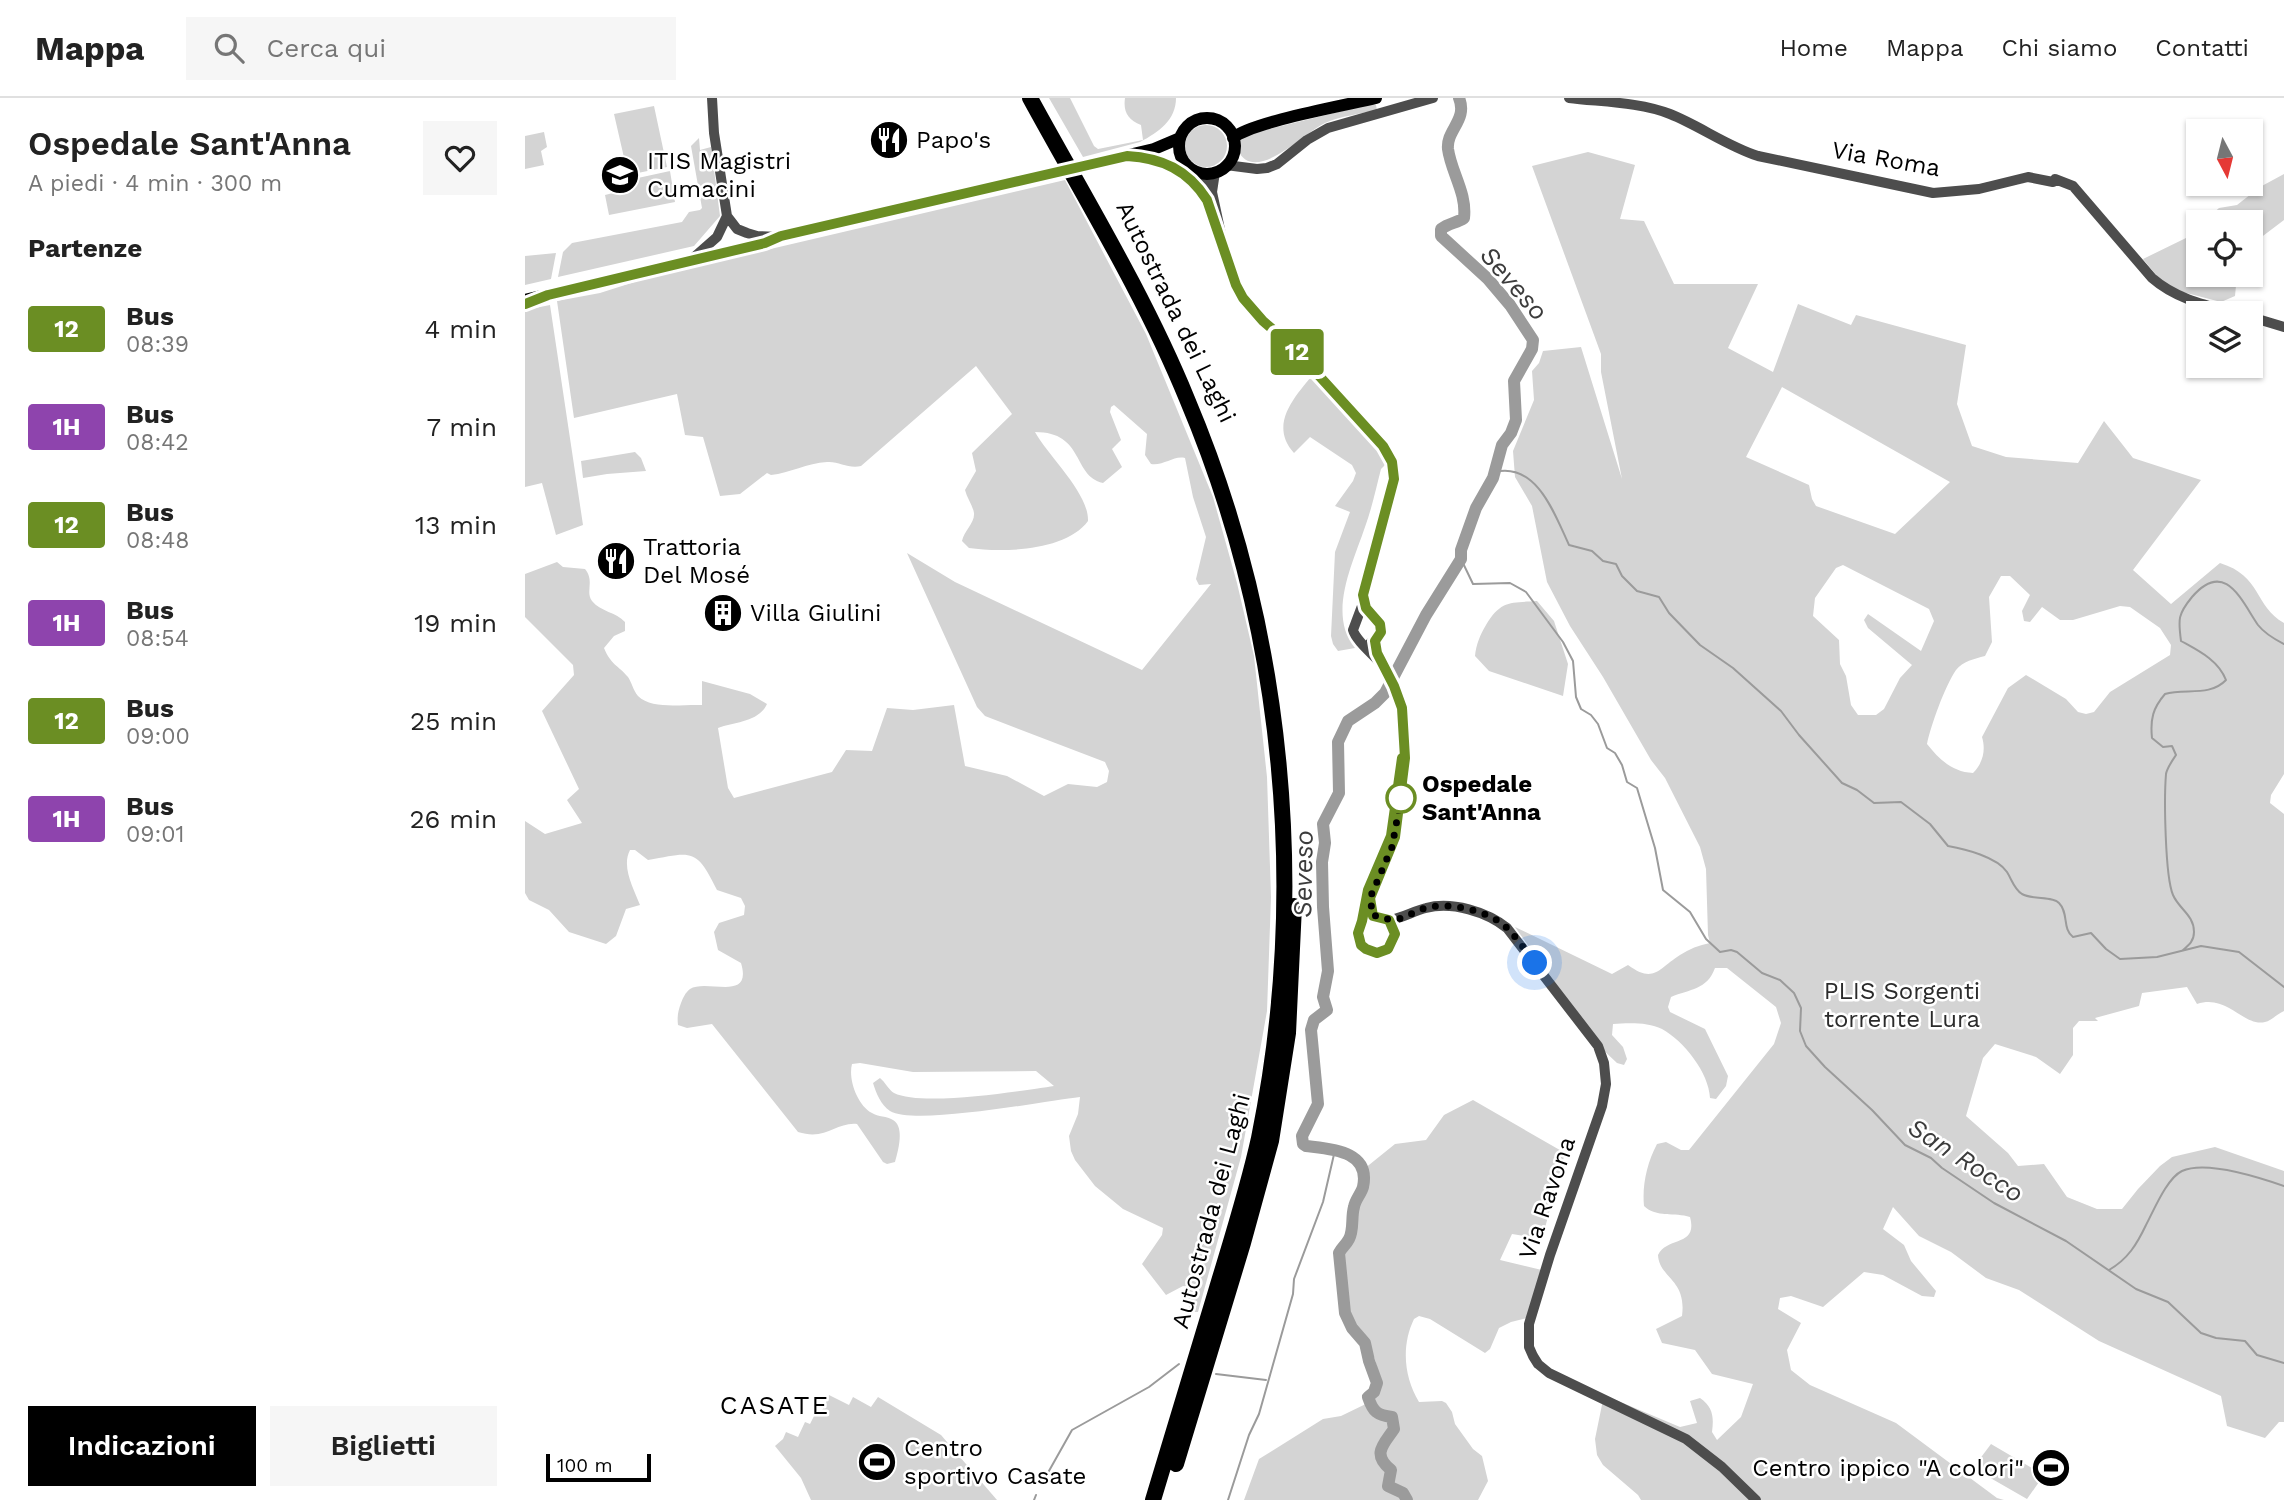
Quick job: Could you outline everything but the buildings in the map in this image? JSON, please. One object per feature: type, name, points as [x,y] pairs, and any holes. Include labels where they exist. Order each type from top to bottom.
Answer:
[{"type":"highway","points":[[1021,98],[1069,160]]},
{"type":"highway","name":"Autostrada dei Laghi","points":[[1030,98],[1069,160]]},
{"type":"highway","name":"Autostrada dei Laghi","points":[[1040,98],[1164,346],[1219,485],[1233,528],[1260,635],[1275,725],[1283,810],[1285,902],[1277,1032],[1258,1140],[1231,1243],[1153,1500]]},
{"type":"highway","name":"Autostrada dei Laghi","points":[[1080,181],[1143,286],[1178,358],[1213,439],[1240,520],[1259,587],[1275,664],[1295,846],[1294,943],[1289,1033],[1271,1141],[1165,1500]]},
{"type":"main road","points":[[1230,133],[1376,98]]},
{"type":"main road","points":[[1202,118],[1218,121],[1230,133],[1234,147],[1228,165],[1200,173],[1187,166],[1179,147],[1185,128],[1202,118]]},
{"type":"main road","points":[[525,300],[736,250],[781,236],[1127,156],[1180,138]]},
{"type":"main road","points":[[1154,149],[1170,151],[1182,158]]},
{"type":"street","points":[[712,98],[714,134],[727,216],[737,229],[757,236],[781,236]]},
{"type":"street","points":[[1212,192],[1228,165],[1267,168],[1277,164],[1307,140],[1328,128],[1433,98]]},
{"type":"street","name":"Via Roma","points":[[1569,98],[1654,109],[1681,118],[1758,156],[1933,193],[1979,189],[2028,177],[2053,182],[2055,179],[2073,186],[2152,278],[2166,290],[2195,301]]},
{"type":"street","points":[[1127,156],[1156,160],[1173,166],[1186,175],[1207,200],[1236,285],[1251,309],[1291,345],[1390,455],[1394,479],[1357,619],[1353,625],[1353,635],[1370,642],[1402,708],[1404,753],[1391,836],[1368,890],[1368,918],[1358,933],[1361,945],[1371,952],[1388,949],[1402,918]]},
{"type":"street","points":[[1200,173],[1212,192],[1224,248]]},
{"type":"street","points":[[690,261],[717,237],[727,216]]},
{"type":"street","points":[[736,250],[737,229]]},
{"type":"street","points":[[2263,321],[2284,327]]},
{"type":"street","points":[[1363,595],[1366,608],[1379,621],[1381,628],[1380,636],[1370,642]]},
{"type":"street","points":[[1357,619],[1372,616]]},
{"type":"street","name":"Via Ravona","points":[[1389,920],[1402,918],[1429,907],[1445,906],[1481,914],[1500,923],[1532,959],[1594,1040],[1604,1063],[1602,1106],[1553,1243],[1529,1324],[1529,1347],[1538,1364],[1549,1373],[1693,1443],[1756,1500]]},
{"type":"street","points":[[1368,918],[1389,920],[1395,931]]},
{"type":"green space","points":[[1049,98],[1070,98],[1098,149],[1143,140],[1141,125],[1133,121],[1126,111],[1125,98],[1176,98],[1170,119],[1154,134],[1140,142],[1083,157]]},
{"type":"green space","points":[[1376,105],[1377,110],[1325,123],[1267,160],[1246,160],[1238,150],[1241,140],[1248,134]]},
{"type":"green space","points":[[654,106],[667,167],[628,175],[614,114]]},
{"type":"green space","points":[[1206,125],[1221,131],[1227,146],[1221,161],[1206,167],[1191,161],[1185,146],[1191,131]]},
{"type":"green space","points":[[544,132],[547,147],[541,151],[544,165],[525,169],[525,136]]},
{"type":"green space","points":[[699,138],[700,150],[711,147],[720,216],[694,246],[558,277],[563,252],[572,243],[682,222],[689,212],[700,210],[702,208],[691,146]]},
{"type":"green space","name":"PLIS Sorgenti torrente Lura","points":[[1588,152],[1635,165],[1620,219],[1644,221],[1674,284],[1758,284],[1728,348],[1773,372],[1798,304],[1851,325],[1856,315],[1966,345],[1957,404],[1972,446],[2006,457],[2078,463],[2104,421],[2133,458],[2201,480],[2133,570],[2171,604],[2220,563],[2243,575],[2267,608],[2284,623],[2284,774],[2271,795],[2270,803],[2284,814],[2284,1011],[2267,1021],[2257,1022],[2218,1003],[2197,1004],[2187,987],[2142,993],[2139,1006],[2095,1018],[2098,1021],[2079,1021],[2073,1028],[2073,1055],[2060,1074],[2036,1057],[1995,1044],[1983,1058],[1966,1116],[2008,1153],[2018,1166],[2044,1164],[2067,1197],[2097,1209],[2122,1209],[2160,1166],[2172,1157],[2215,1147],[2284,1171],[2284,1422],[2279,1422],[2265,1438],[2227,1426],[2221,1396],[2099,1341],[2019,1290],[1986,1278],[1951,1252],[1919,1236],[1893,1207],[1883,1229],[1904,1245],[1911,1261],[1936,1291],[1934,1297],[1922,1296],[1883,1275],[1864,1272],[1823,1307],[1791,1296],[1780,1298],[1778,1309],[1801,1323],[1787,1350],[1791,1370],[1810,1385],[1896,1423],[1997,1498],[2004,1500],[1641,1500],[1603,1465],[1597,1455],[1595,1439],[1604,1395],[1680,1427],[1697,1423],[1690,1401],[1700,1398],[1710,1409],[1713,1417],[1712,1432],[1717,1440],[1741,1417],[1753,1384],[1712,1374],[1695,1350],[1662,1343],[1656,1329],[1682,1316],[1681,1294],[1663,1269],[1658,1255],[1668,1245],[1686,1237],[1691,1226],[1690,1217],[1649,1210],[1644,1206],[1644,1190],[1648,1166],[1657,1144],[1666,1142],[1681,1150],[1689,1150],[1774,1044],[1781,1023],[1776,1007],[1727,968],[1715,968],[1703,985],[1671,997],[1668,1007],[1670,1012],[1705,1029],[1728,1076],[1726,1086],[1716,1099],[1710,1098],[1705,1078],[1694,1059],[1679,1041],[1662,1029],[1651,1025],[1613,1024],[1612,1035],[1623,1047],[1627,1059],[1624,1065],[1617,1063],[1599,1046],[1515,927],[1612,974],[1628,965],[1637,971],[1650,974],[1687,951],[1710,943],[1706,869],[1700,847],[1665,778],[1651,760],[1570,626],[1547,582],[1532,506],[1515,477],[1513,451],[1534,400],[1532,371],[1539,363],[1543,351],[1581,347],[1622,479],[1601,372],[1601,354],[1532,166]],"holes":[[[1782,387],[1950,482],[1895,534],[1816,506],[1809,485],[1746,457]],[[1843,565],[1929,609],[1934,621],[1921,651],[1868,614],[1864,620],[1868,628],[1912,665],[1900,678],[1884,709],[1876,715],[1858,715],[1851,705],[1846,676],[1840,664],[1839,640],[1813,616],[1815,598],[1836,568]],[[2001,576],[2010,576],[2030,595],[2022,611],[2024,621],[2030,622],[2042,607],[2060,620],[2073,620],[2120,606],[2130,607],[2160,628],[2171,645],[2170,655],[2110,692],[2094,712],[2086,714],[2078,712],[2066,699],[2026,675],[2008,688],[1982,737],[1984,747],[1979,765],[1973,773],[1965,772],[1941,760],[1927,744],[1939,706],[1956,670],[1965,662],[1985,656],[1992,642],[1989,597]]]},
{"type":"green space","points":[[670,171],[675,202],[609,215],[605,195],[625,190],[624,181]]},
{"type":"green space","points":[[2284,174],[2284,220],[2263,236],[2263,210],[2217,210],[2237,205],[2248,196],[2263,196],[2263,185]]},
{"type":"green space","points":[[1065,180],[1146,334],[1213,497],[1254,656],[1267,777],[1271,897],[1267,1011],[1241,1157],[1198,1312],[1191,1312],[1189,1309],[1188,1287],[1183,1286],[1166,1295],[1142,1264],[1162,1235],[1163,1228],[1123,1209],[1095,1186],[1075,1160],[1069,1136],[1078,1114],[1080,1097],[952,1114],[904,1115],[887,1108],[873,1083],[880,1078],[894,1093],[926,1099],[972,1097],[1054,1086],[1036,1071],[913,1072],[860,1063],[852,1064],[851,1070],[858,1098],[867,1109],[893,1120],[899,1128],[900,1140],[895,1162],[883,1162],[857,1124],[816,1134],[798,1132],[712,1024],[687,1028],[678,1025],[680,1006],[690,989],[697,986],[734,986],[740,982],[743,975],[741,963],[718,950],[714,932],[719,923],[744,915],[745,906],[741,898],[717,890],[698,860],[691,856],[674,855],[648,860],[635,850],[630,850],[628,871],[640,905],[626,909],[616,936],[606,944],[569,932],[549,910],[529,900],[525,893],[525,821],[545,834],[582,823],[567,800],[579,789],[542,711],[574,675],[573,665],[525,617],[525,574],[557,562],[563,567],[585,569],[592,601],[625,622],[625,631],[614,636],[604,648],[612,661],[628,677],[638,696],[659,705],[702,705],[702,681],[750,694],[767,704],[752,718],[718,728],[728,788],[734,798],[832,772],[846,750],[872,751],[887,708],[913,710],[954,705],[965,766],[1007,776],[1044,796],[1068,784],[1097,787],[1107,782],[1109,771],[1105,762],[985,716],[977,707],[907,553],[955,582],[1142,670],[1211,584],[1199,585],[1196,579],[1206,537],[1193,497],[1185,458],[1151,464],[1145,455],[1147,434],[1114,405],[1110,412],[1121,440],[1112,449],[1122,467],[1103,483],[1086,472],[1070,446],[1062,439],[1035,432],[1075,487],[1087,510],[1088,521],[1065,539],[1033,548],[969,548],[962,541],[974,517],[965,490],[976,471],[972,453],[1012,414],[976,366],[861,466],[827,462],[778,474],[767,473],[740,494],[720,496],[703,437],[685,435],[677,394],[574,418],[557,301],[600,293],[647,278]]},
{"type":"green space","points":[[2186,238],[2186,287],[2236,287],[2235,296],[2217,301],[2167,288],[2143,259]]},
{"type":"green space","points":[[556,253],[551,279],[525,285],[525,256]]},
{"type":"green space","points":[[550,305],[583,525],[556,535],[542,483],[525,487],[525,310]]},
{"type":"green space","points":[[1318,368],[1383,449],[1385,465],[1381,469],[1370,513],[1345,588],[1343,620],[1347,635],[1355,648],[1338,651],[1331,636],[1335,552],[1350,512],[1335,506],[1356,473],[1352,465],[1310,437],[1294,453],[1283,430],[1295,397]]},
{"type":"green space","points":[[635,452],[641,458],[646,471],[583,478],[581,461]]},
{"type":"green space","points":[[1537,601],[1554,621],[1568,664],[1563,696],[1489,671],[1475,656],[1482,633],[1497,611],[1507,604]]},
{"type":"green space","points":[[1473,1100],[1565,1153],[1542,1239],[1512,1234],[1500,1260],[1546,1271],[1531,1317],[1499,1328],[1490,1349],[1485,1353],[1430,1319],[1419,1316],[1414,1319],[1407,1340],[1407,1372],[1419,1402],[1446,1403],[1455,1424],[1473,1449],[1482,1456],[1488,1481],[1478,1500],[1244,1500],[1259,1459],[1323,1419],[1341,1416],[1374,1400],[1377,1384],[1376,1362],[1350,1316],[1343,1257],[1345,1241],[1362,1190],[1364,1169],[1395,1144],[1426,1140],[1444,1115]]},
{"type":"green space","name":"Centro sportivo Casate","points":[[829,1395],[849,1405],[853,1397],[871,1407],[878,1397],[941,1435],[997,1500],[811,1500],[801,1478],[775,1446],[786,1432],[798,1437],[805,1422],[810,1424],[815,1414],[820,1415]]},
{"type":"green space","points":[[1991,1444],[2044,1475],[2027,1499],[1973,1468]]},
{"type":"waterway","name":"Seveso","points":[[1407,1500],[1403,1493],[1388,1486],[1391,1470],[1382,1459],[1381,1449],[1394,1429],[1392,1417],[1376,1412],[1370,1402],[1368,1397],[1374,1392],[1377,1383],[1365,1343],[1352,1328],[1345,1313],[1339,1253],[1351,1235],[1353,1211],[1363,1187],[1364,1175],[1361,1165],[1355,1159],[1337,1151],[1306,1146],[1302,1136],[1318,1104],[1311,1030],[1314,1020],[1327,1010],[1323,997],[1328,971],[1323,907],[1323,824],[1339,793],[1338,742],[1348,721],[1385,693],[1426,615],[1461,559],[1461,550],[1476,508],[1493,478],[1502,445],[1516,420],[1514,381],[1532,349],[1533,340],[1510,305],[1488,279],[1441,236],[1441,229],[1464,218],[1461,191],[1448,149],[1450,136],[1461,113],[1459,98]]},
{"type":"waterway","points":[[1495,472],[1510,471],[1533,483],[1551,506],[1569,545],[1592,551],[1603,561],[1616,564],[1622,576],[1637,591],[1659,597],[1669,613],[1700,645],[1733,668],[1781,711],[1842,783],[1874,803],[1901,802],[1930,824],[1948,846],[1980,854],[1996,862],[2007,872],[2022,894],[2056,901],[2064,911],[2068,930],[2073,937],[2091,933],[2120,959],[2157,957],[2201,946],[2239,952],[2284,987]]},
{"type":"waterway","name":"San Rocco","points":[[1461,559],[1473,584],[1510,583],[1526,592],[1563,642],[1573,661],[1576,697],[1581,709],[1591,715],[1598,724],[1607,748],[1615,753],[1622,765],[1627,782],[1637,788],[1655,848],[1663,890],[1690,912],[1706,939],[1720,952],[1737,952],[1762,973],[1780,980],[1794,993],[1801,1008],[1800,1031],[1806,1046],[1825,1067],[1905,1145],[1931,1158],[1994,1203],[2066,1241],[2136,1289],[2168,1302],[2201,1333],[2216,1338],[2245,1341],[2257,1355],[2284,1363]]},
{"type":"waterway","points":[[2183,950],[2192,940],[2193,926],[2173,895],[2168,871],[2166,836],[2166,774],[2176,755],[2172,746],[2163,747],[2152,738],[2151,725],[2155,709],[2165,694],[2213,689],[2226,680],[2213,662],[2181,641],[2179,622],[2184,608],[2204,586],[2214,582],[2223,583],[2238,595],[2261,628],[2284,644]]},
{"type":"waterway","points":[[1228,1500],[1249,1435],[1259,1414],[1293,1294],[1294,1279],[1323,1202],[1335,1150]]},
{"type":"waterway","points":[[2109,1270],[2131,1250],[2166,1187],[2182,1171],[2192,1168],[2219,1169],[2284,1186]]},
{"type":"waterway","points":[[1045,1478],[1072,1430],[1149,1387],[1179,1364]]},
{"type":"waterway","points":[[1216,1374],[1266,1380]]},
{"type":"waterway","points":[[1034,1500],[1036,1495]]},
{"type":"bus line","name":"12","points":[[525,304],[548,295],[765,243],[781,236],[1127,156],[1156,160],[1173,166],[1186,175],[1207,200],[1236,285],[1251,309],[1291,345],[1383,446],[1392,462],[1394,479],[1363,595],[1366,608],[1380,624],[1380,636],[1375,641],[1377,653],[1402,708],[1405,743],[1395,837],[1370,898],[1373,916],[1378,915],[1389,920],[1395,934],[1388,949],[1377,953],[1361,945],[1358,933],[1368,890],[1391,836],[1402,758]]},
{"type":"place","name":"Papo's","points":[[889,140]]},
{"type":"place","name":"ITIS Magistri Cumacini","points":[[620,175]]},
{"type":"place","name":"Trattoria Del Mosé","points":[[616,561]]},
{"type":"place","name":"Villa Giulini","points":[[723,613]]},
{"type":"place","name":"Ospedale Sant'Anna","points":[[1401,798]]},
{"type":"place","name":"Centro sportivo Casate","points":[[877,1462]]},
{"type":"place","name":"Centro ippico \"A colori\"","points":[[2051,1468]]},
{"type":"district","name":"CASATE","points":[[775,1405]]},
{"type":"route","points":[[1401,798],[1392,847],[1370,898],[1373,916],[1397,919],[1429,907],[1445,906],[1468,910],[1493,919],[1507,928],[1535,963]]}]
